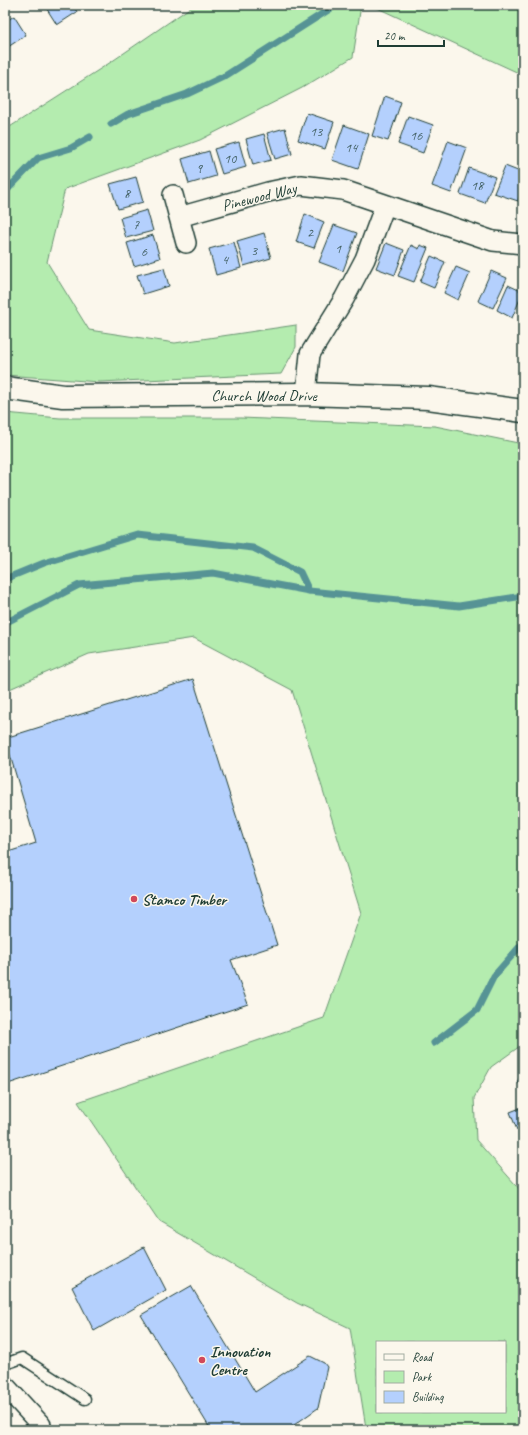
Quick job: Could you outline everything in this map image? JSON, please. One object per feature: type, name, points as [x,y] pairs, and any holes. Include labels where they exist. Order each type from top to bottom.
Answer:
[{"type":"street","name":"Pinewood Way","points":[[179,218],[268,192],[301,185],[343,190],[494,241],[523,244]]},
{"type":"street","points":[[173,195],[186,243]]},
{"type":"street","points":[[306,394],[310,354],[344,299],[365,259],[385,205]]},
{"type":"street","name":"Church Wood Drive","points":[[5,388],[63,396],[306,394],[428,398],[523,412]]},
{"type":"street","points":[[5,1386],[41,1425]]},
{"type":"lane","points":[[5,1364],[22,1358],[85,1399]]},
{"type":"green space","points":[[194,5],[361,5],[353,57],[302,88],[200,140],[65,189],[47,262],[89,330],[175,343],[296,325],[296,347],[281,374],[99,382],[5,375],[5,130],[111,62]]},
{"type":"green space","points":[[371,5],[523,5],[523,75]]},
{"type":"green space","points":[[5,413],[60,418],[241,418],[435,426],[523,444],[523,1044],[491,1067],[474,1098],[476,1140],[523,1193],[523,1430],[367,1430],[350,1328],[297,1303],[159,1222],[78,1102],[324,1018],[361,913],[292,690],[194,638],[89,654],[5,691]]},
{"type":"building","points":[[73,5],[77,12],[57,25],[45,6]]},
{"type":"building","points":[[14,16],[26,35],[5,49],[5,22]]},
{"type":"building","points":[[385,96],[401,102],[388,141],[372,136]]},
{"type":"building","points":[[307,113],[334,122],[325,149],[298,140]]},
{"type":"building","points":[[408,116],[433,125],[423,153],[398,144]]},
{"type":"building","points":[[344,125],[369,134],[358,169],[332,160]]},
{"type":"building","points":[[285,128],[292,154],[275,159],[267,133]]},
{"type":"building","points":[[264,134],[271,160],[253,165],[246,139]]},
{"type":"building","points":[[448,141],[467,148],[451,193],[432,186]]},
{"type":"building","points":[[239,142],[246,167],[222,174],[214,149]]},
{"type":"building","points":[[209,151],[216,176],[189,184],[182,159]]},
{"type":"building","points":[[505,166],[523,173],[523,186],[518,201],[494,193]]},
{"type":"building","points":[[469,168],[495,177],[485,203],[460,194]]},
{"type":"building","points":[[136,177],[143,202],[118,209],[110,184]]},
{"type":"building","points":[[147,210],[153,231],[126,238],[120,218]]},
{"type":"building","points":[[305,214],[324,222],[314,248],[296,242]]},
{"type":"building","points":[[334,225],[357,233],[343,271],[319,262]]},
{"type":"building","points":[[264,233],[271,258],[244,266],[237,241]]},
{"type":"building","points":[[153,235],[160,258],[134,266],[127,243]]},
{"type":"building","points":[[234,242],[241,268],[216,275],[209,249]]},
{"type":"building","points":[[386,243],[404,250],[395,275],[376,268]]},
{"type":"building","points":[[411,245],[419,249],[420,245],[428,248],[414,282],[398,276]]},
{"type":"building","points":[[431,256],[445,262],[434,288],[420,282]]},
{"type":"building","points":[[456,267],[470,273],[458,300],[444,293]]},
{"type":"building","points":[[164,268],[169,286],[143,294],[137,275]]},
{"type":"building","points":[[491,271],[507,278],[493,308],[478,301]]},
{"type":"building","points":[[508,285],[523,292],[512,318],[497,310]]},
{"type":"building","name":"Stamco Timber","points":[[193,679],[277,945],[231,960],[248,1004],[5,1085],[5,853],[36,843],[5,738]]},
{"type":"building","points":[[523,1072],[523,1086],[517,1082]]},
{"type":"building","points":[[523,1107],[523,1128],[517,1130],[510,1112]]},
{"type":"building","points":[[144,1247],[166,1290],[94,1331],[72,1287]]},
{"type":"building","name":"Innovation Centre","points":[[191,1286],[255,1392],[310,1356],[324,1363],[327,1367],[318,1408],[287,1430],[211,1430],[141,1315]]},
{"type":"waterway","points":[[111,124],[128,114],[187,94],[225,76],[336,5]]},
{"type":"waterway","points":[[5,192],[38,158],[71,148],[90,137]]},
{"type":"waterway","points":[[5,579],[44,563],[137,535],[253,548],[300,572],[309,591]]},
{"type":"waterway","points":[[5,623],[79,585],[213,573],[309,591],[459,606],[523,596]]},
{"type":"waterway","points":[[434,1043],[477,1010],[494,976],[523,943]]},
{"type":"place","name":"Stamco Timber","points":[[134,899]]},
{"type":"place","name":"Innovation Centre","points":[[202,1360]]}]
